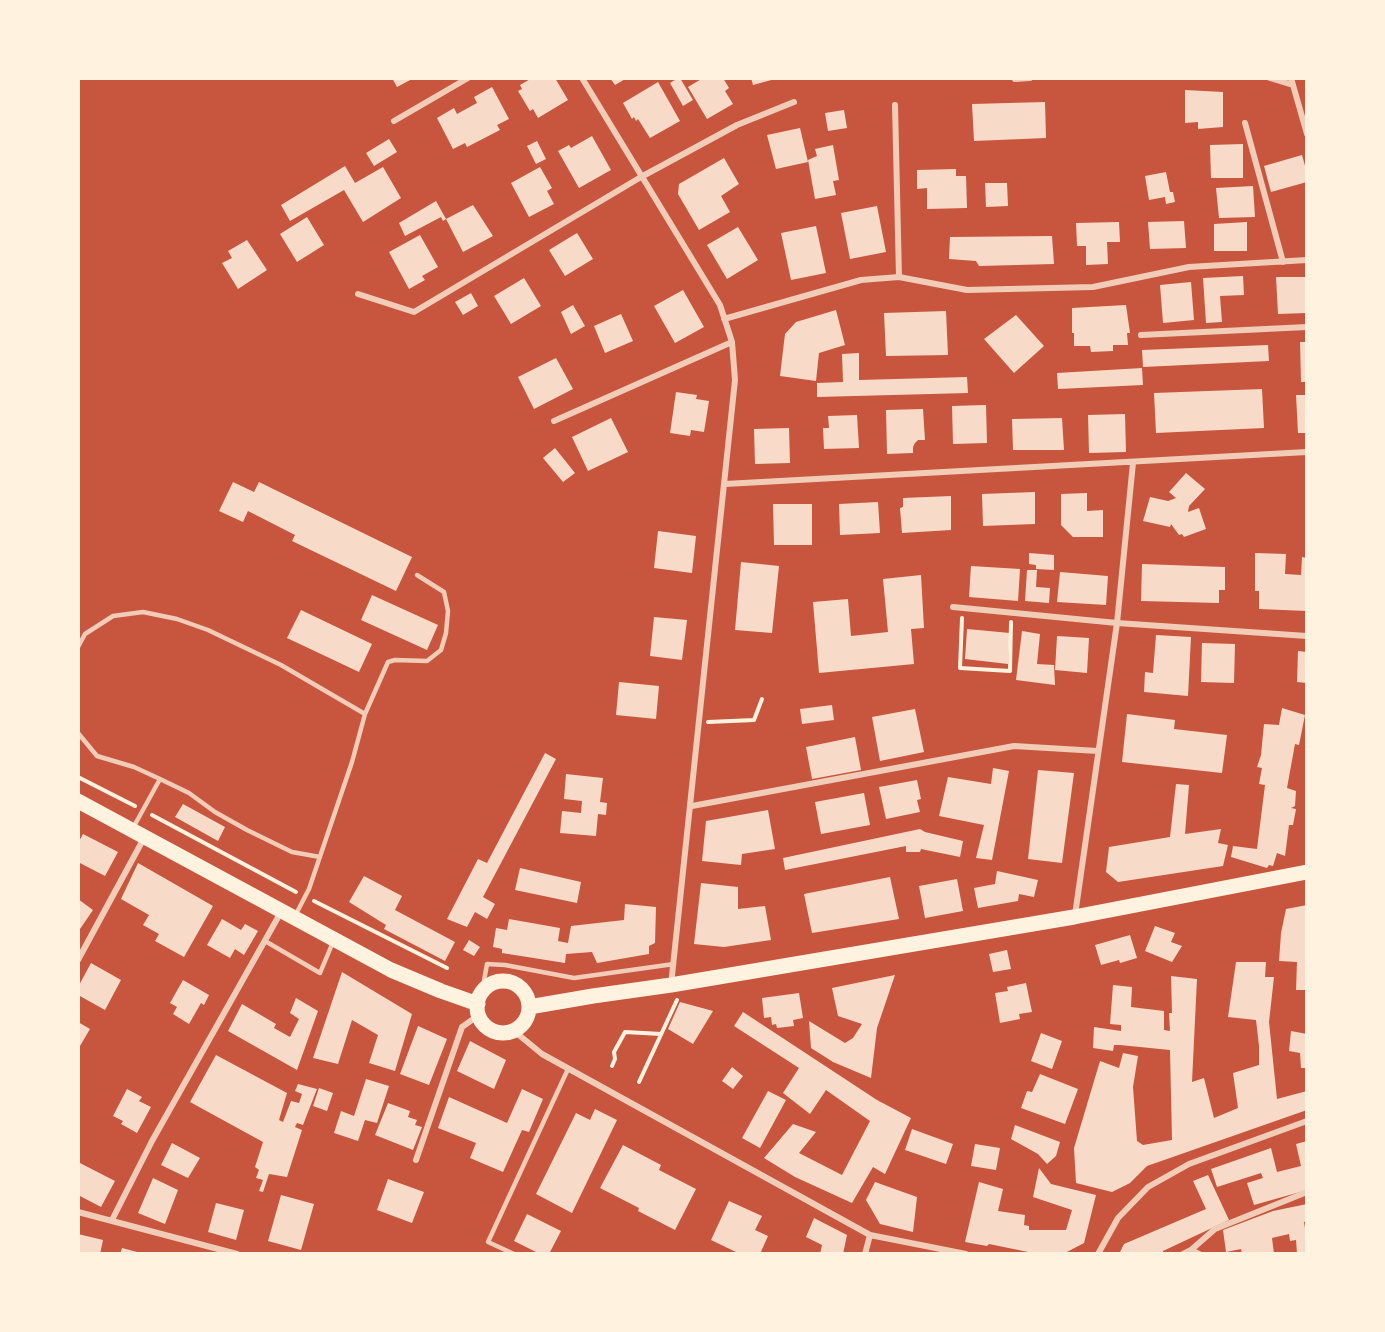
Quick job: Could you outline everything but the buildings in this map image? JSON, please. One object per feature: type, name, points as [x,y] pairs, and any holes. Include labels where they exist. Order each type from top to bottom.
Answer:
[{"type":"main road","points":[[78,801],[391,970],[479,1004]]},
{"type":"main road","points":[[529,1007],[593,996],[674,992],[1307,872]]},
{"type":"main road","points":[[495,982],[511,982],[524,992],[529,1007],[528,1017],[522,1025],[508,1033],[493,1031],[482,1022],[479,1004],[495,982]]},
{"type":"street","points":[[393,121],[468,78]]},
{"type":"street","points":[[582,78],[720,305],[732,342],[735,380],[674,964],[674,992]]},
{"type":"street","points":[[1015,79],[1030,78]]},
{"type":"street","points":[[1270,78],[1292,82],[1307,134]]},
{"type":"street","points":[[358,294],[386,305],[414,312],[641,177],[737,124],[794,102]]},
{"type":"street","points":[[895,105],[899,277]]},
{"type":"street","points":[[1245,123],[1283,262]]},
{"type":"street","points":[[724,319],[861,280],[899,277],[966,290],[1093,287],[1190,267],[1307,261]]},
{"type":"street","points":[[1141,335],[1307,327]]},
{"type":"street","points":[[554,421],[732,342]]},
{"type":"street","points":[[725,484],[1307,452]]},
{"type":"street","points":[[1074,917],[1117,623],[1133,463]]},
{"type":"street","points":[[953,607],[1117,623],[1307,636]]},
{"type":"street","points":[[692,806],[1014,746],[1098,751]]},
{"type":"street","points":[[78,960],[138,834]]},
{"type":"street","points":[[112,1220],[152,1141],[265,941],[288,915]]},
{"type":"street","points":[[416,1160],[462,1027],[479,1004]]},
{"type":"street","points":[[514,1031],[542,1054],[568,1069],[870,1235],[966,1254]]},
{"type":"street","points":[[1098,1254],[1118,1218],[1148,1187],[1189,1164],[1307,1120]]},
{"type":"street","points":[[1183,1254],[1215,1229],[1307,1192]]},
{"type":"street","points":[[78,1212],[237,1254]]},
{"type":"street","points":[[865,1254],[870,1235]]},
{"type":"street","points":[[1191,1250],[1199,1254]]},
{"type":"lane","points":[[288,915],[306,897],[352,762],[365,714],[388,662],[395,660],[427,661],[441,650],[446,633],[448,610],[444,592],[417,575]]},
{"type":"lane","points":[[78,647],[86,634],[113,616],[143,612],[208,630],[281,665],[365,714]]},
{"type":"lane","points":[[78,733],[97,756],[134,767],[189,793],[215,812],[292,852],[320,857]]},
{"type":"lane","points":[[138,834],[143,810],[160,779]]},
{"type":"lane","points":[[265,941],[320,973],[334,939]]},
{"type":"lane","points":[[479,1004],[487,964],[505,965],[574,978],[674,964]]},
{"type":"lane","points":[[514,1254],[488,1242],[568,1069]]},
{"type":"path","points":[[962,608],[960,668],[1010,671],[1012,613]]},
{"type":"path","points":[[700,723],[754,720],[762,699]]},
{"type":"path","points":[[78,777],[447,968]]},
{"type":"path","points":[[639,1082],[661,1034],[674,992]]},
{"type":"path","points":[[612,1066],[615,1059],[614,1052],[626,1032],[661,1034]]}]
